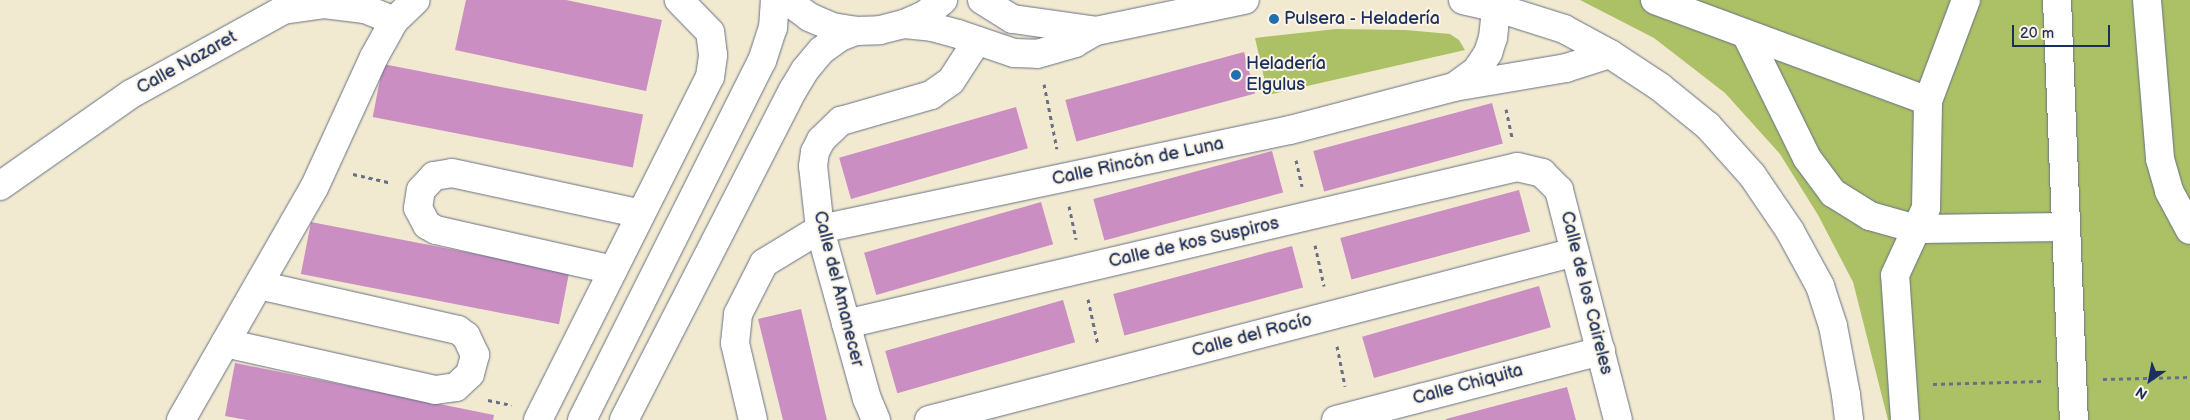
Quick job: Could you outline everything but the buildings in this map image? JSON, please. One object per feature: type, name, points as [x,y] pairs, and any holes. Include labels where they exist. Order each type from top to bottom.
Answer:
[{"type":"street","points":[[181,420],[314,188],[374,57],[394,21],[416,0]]},
{"type":"street","points":[[540,416],[710,78],[713,54],[710,32],[679,0]]},
{"type":"street","points":[[582,420],[762,61],[773,28],[775,0]]},
{"type":"street","points":[[786,0],[809,17],[832,26],[856,30],[880,30],[904,24],[926,14],[943,0]]},
{"type":"street","points":[[982,0],[1013,19],[1096,31]]},
{"type":"street","points":[[904,24],[932,28],[1014,53],[1037,54],[1075,43],[1096,31],[1246,0]]},
{"type":"street","points":[[1463,0],[1501,6],[1564,30],[1610,54],[1660,87],[1708,126],[1752,175],[1790,231],[1820,286],[1833,326],[1849,420]]},
{"type":"street","points":[[1655,0],[1928,101]]},
{"type":"street","points":[[1905,420],[1895,274],[1926,208],[1928,101],[1966,0]]},
{"type":"street","points":[[2057,0],[2074,420]]},
{"type":"street","points":[[2147,0],[2160,160],[2169,192],[2190,230]]},
{"type":"street","name":"Calle Nazaret","points":[[0,186],[130,94],[283,10],[324,4],[365,9],[394,21]]},
{"type":"street","name":"Calle Rincón de Luna","points":[[1454,87],[1476,71],[1488,53],[1501,6]]},
{"type":"street","points":[[624,420],[793,90],[805,70],[822,50],[840,37],[856,30]]},
{"type":"street","points":[[1746,34],[1807,158],[1833,193],[1870,216],[1916,230],[2066,228]]},
{"type":"street","name":"Calle del Amanecer","points":[[876,420],[867,399],[820,229],[813,166],[821,140],[841,121],[931,95],[951,81],[977,41]]},
{"type":"street","name":"Calle Rincón de Luna","points":[[753,420],[735,343],[738,314],[764,263],[820,229],[1290,130],[1454,87],[1566,68],[1610,54]]},
{"type":"street","name":"Calle de kos Suspiros","points":[[846,324],[1308,216],[1529,170]]},
{"type":"street","name":"Calle de los Caireles","points":[[1529,170],[1560,190],[1618,420]]},
{"type":"street","points":[[613,270],[436,230],[428,225],[418,208],[421,190],[426,182],[434,176],[452,173],[641,214]]},
{"type":"street","name":"Calle del Rocío","points":[[929,420],[1575,252]]},
{"type":"street","points":[[225,343],[435,390],[446,390],[464,382],[474,365],[475,355],[472,345],[458,330],[259,285]]},
{"type":"street","name":"Calle Chiquita","points":[[1344,418],[1601,351]]},
{"type":"path","points":[[1501,80],[1529,170]]},
{"type":"path","points":[[1290,130],[1330,316],[1344,418]]},
{"type":"path","points":[[323,167],[421,190]]},
{"type":"path","points":[[1903,384],[2190,377]]},
{"type":"path","points":[[446,390],[540,416]]},
{"type":"green space","points":[[1580,0],[2190,0],[2190,420],[1888,420],[1853,282],[1818,215],[1780,154],[1725,93],[1654,38]]},
{"type":"green space","points":[[1336,29],[1406,30],[1450,34],[1459,40],[1465,50],[1268,95],[1255,38]]},
{"type":"place","name":"Pulsera - Heladería","points":[[1274,19]]},
{"type":"place","name":"Heladería Elgulus","points":[[1236,75]]}]
